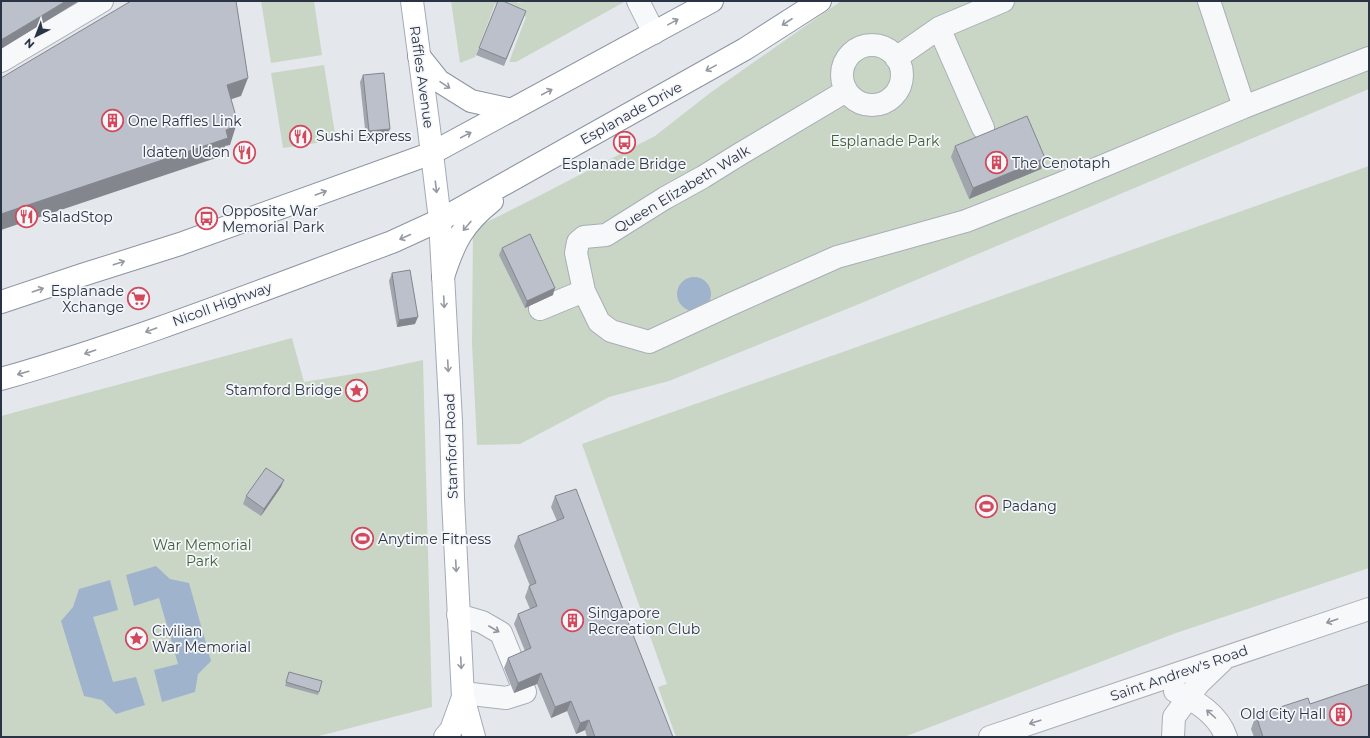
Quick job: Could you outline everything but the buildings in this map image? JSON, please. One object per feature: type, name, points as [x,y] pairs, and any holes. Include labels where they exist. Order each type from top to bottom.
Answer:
[{"type":"main road","name":"Raffles Avenue","points":[[412,1],[432,153]]},
{"type":"main road","points":[[1,302],[180,244],[432,153],[712,1]]},
{"type":"main road","name":"Esplanade Drive","points":[[440,220],[745,49],[820,1]]},
{"type":"main road","points":[[419,56],[439,81],[464,98],[471,101],[512,110]]},
{"type":"main road","name":"Stamford Road","points":[[432,153],[440,220],[451,421],[458,615],[463,695],[474,737]]},
{"type":"main road","points":[[443,277],[451,252],[464,228],[482,209],[539,165]]},
{"type":"main road","name":"Nicoll Highway","points":[[1,379],[134,337],[392,242],[440,220]]},
{"type":"main road","points":[[445,737],[451,730],[463,695]]},
{"type":"street","points":[[1,61],[102,1]]},
{"type":"street","points":[[638,1],[654,33]]},
{"type":"street","points":[[896,58],[939,28],[1003,1]]},
{"type":"street","points":[[1209,1],[1244,107]]},
{"type":"street","points":[[939,28],[983,128]]},
{"type":"street","points":[[875,45],[885,48],[896,58],[901,69],[902,77],[898,89],[890,99],[878,104],[868,104],[855,100],[846,91],[842,78],[843,66],[848,56],[854,50],[864,46],[875,45]]},
{"type":"street","name":"Queen Elizabeth Walk","points":[[846,91],[606,234],[584,237],[578,242],[576,253],[584,291],[600,322],[611,331],[649,342],[837,257],[966,221],[1060,184],[1244,107],[1369,58]]},
{"type":"street","points":[[540,309],[584,291]]},
{"type":"street","name":"Saint Andrew's Road","points":[[990,737],[1369,608]]},
{"type":"street","points":[[458,615],[482,622],[502,633],[525,692],[506,698],[463,695]]},
{"type":"street","points":[[1173,737],[1174,717],[1211,670],[1228,656]]},
{"type":"street","points":[[1148,683],[1167,687],[1188,698],[1214,716],[1222,727],[1226,737]]},
{"type":"green space","points":[[261,1],[314,1],[322,55],[271,63]]},
{"type":"green space","points":[[451,1],[514,1],[519,3],[526,1],[626,1],[516,62],[509,62],[526,17],[495,4],[475,57],[460,63]]},
{"type":"green space","name":"Esplanade Park","points":[[841,1],[1369,1],[1369,89],[864,302],[669,381],[609,397],[520,444],[477,445],[472,343],[473,229],[655,136],[710,93]]},
{"type":"green space","points":[[324,65],[336,140],[283,148],[271,73]]},
{"type":"green space","name":"Padang","points":[[1369,166],[1369,568],[1176,633],[904,737],[676,737],[658,687],[667,684],[582,444]]},
{"type":"green space","name":"War Memorial Park","points":[[292,338],[304,382],[372,371],[423,360],[432,707],[315,737],[1,737],[1,416]]},
{"type":"water","points":[[694,277],[706,282],[711,294],[706,306],[694,311],[682,306],[677,294],[682,282]]},
{"type":"water","points":[[156,566],[170,579],[189,583],[211,661],[198,674],[195,692],[162,702],[154,670],[178,664],[159,598],[134,606],[126,575]]},
{"type":"water","points":[[110,580],[118,610],[93,617],[113,682],[136,677],[145,705],[116,714],[102,700],[84,696],[61,621],[73,607],[79,589]]},
{"type":"place","name":"One Raffles Link","points":[[113,121]]},
{"type":"place","name":"Sushi Express","points":[[300,136]]},
{"type":"place","name":"Esplanade Bridge","points":[[624,142]]},
{"type":"place","name":"Idaten Udon","points":[[245,152]]},
{"type":"place","name":"The Cenotaph","points":[[996,163]]},
{"type":"place","name":"SaladStop","points":[[26,217]]},
{"type":"place","name":"Opposite War Memorial Park","points":[[206,219]]},
{"type":"place","name":"Esplanade Xchange","points":[[139,299]]},
{"type":"place","name":"Stamford Bridge","points":[[357,390]]},
{"type":"place","name":"Padang","points":[[986,506]]},
{"type":"place","name":"Anytime Fitness","points":[[362,539]]},
{"type":"place","name":"Singapore Recreation Club","points":[[572,621]]},
{"type":"place","name":"Civilian War Memorial","points":[[137,639]]},
{"type":"place","name":"Old City Hall","points":[[1341,714]]}]
